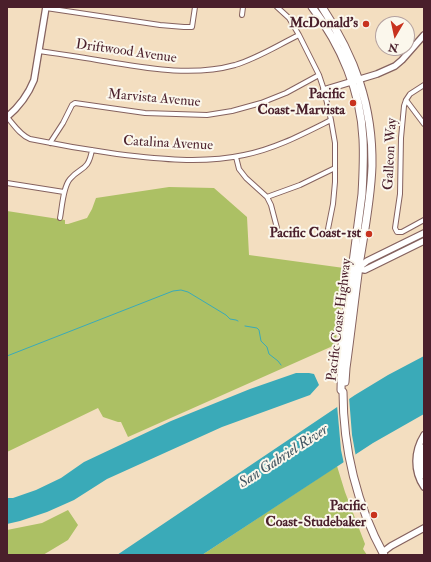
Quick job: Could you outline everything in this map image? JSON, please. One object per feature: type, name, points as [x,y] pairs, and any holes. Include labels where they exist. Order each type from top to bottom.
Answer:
[{"type":"highway","name":"Pacific Coast Highway","points":[[312,7],[342,49]]},
{"type":"highway","name":"Pacific Coast Highway","points":[[322,7],[332,22],[367,109],[372,143],[370,194],[346,368],[345,390],[343,393]]},
{"type":"highway","points":[[326,7],[331,15],[332,22]]},
{"type":"highway","name":"Pacific Coast Highway","points":[[343,393],[341,390],[342,346],[364,172],[363,138],[355,80]]},
{"type":"highway","points":[[343,393],[343,412],[351,466],[369,524],[384,554]]},
{"type":"main road","points":[[7,117],[20,104],[30,90],[34,80],[46,7]]},
{"type":"main road","points":[[324,90],[377,74],[395,66],[424,35]]},
{"type":"main road","points":[[352,272],[359,269],[367,261],[424,233]]},
{"type":"main road","points":[[359,269],[365,270],[424,240]]},
{"type":"main road","points":[[424,435],[418,446],[416,458],[424,476]]},
{"type":"main road","points":[[424,447],[419,464],[419,477],[424,487]]},
{"type":"main road","points":[[384,554],[391,546],[424,528]]},
{"type":"street","points":[[46,7],[160,25],[192,27],[195,7]]},
{"type":"street","points":[[242,15],[243,7]]},
{"type":"street","points":[[277,7],[288,18],[299,35],[319,75],[332,120],[335,143],[335,182],[333,204],[326,236]]},
{"type":"street","name":"Driftwood Avenue","points":[[39,51],[161,70],[208,70],[236,64],[255,57],[299,35]]},
{"type":"street","name":"Marvista Avenue","points":[[50,143],[63,123],[72,105],[76,103],[145,113],[207,115],[232,111],[261,103],[286,93],[319,75]]},
{"type":"street","name":"Galleon Way","points":[[424,85],[410,94],[404,106],[400,194],[396,228],[397,232],[402,232],[424,220]]},
{"type":"street","points":[[406,100],[424,124]]},
{"type":"street","name":"Catalina Avenue","points":[[7,117],[24,137],[30,139],[150,158],[203,160],[236,157],[265,150],[286,142],[332,120]]},
{"type":"street","points":[[60,218],[66,184],[88,164],[92,150]]},
{"type":"street","points":[[236,157],[239,169],[246,178],[267,198],[271,205],[276,228]]},
{"type":"street","points":[[267,198],[300,185],[335,168]]},
{"type":"street","points":[[7,183],[64,192]]},
{"type":"green space","points":[[169,187],[214,188],[247,217],[249,255],[344,268],[344,285],[335,345],[128,437],[121,422],[103,417],[98,408],[7,452],[7,211],[65,220],[65,224],[68,224],[87,218],[96,198]]},
{"type":"green space","points":[[337,466],[345,492],[365,544],[363,549],[367,555],[202,555]]},
{"type":"green space","points":[[68,510],[78,525],[68,540],[43,555],[7,555],[7,530],[42,523]]},
{"type":"water","name":"San Gabriel River","points":[[424,356],[424,414],[373,443],[202,555],[117,555],[355,395]]},
{"type":"water","points":[[296,373],[314,374],[319,385],[310,395],[222,427],[107,479],[74,500],[47,512],[7,524],[7,498],[13,498],[36,490],[61,478],[84,462],[171,421],[250,389]]},
{"type":"pier","points":[[349,397],[352,435],[356,457],[344,464],[341,450],[337,405]]},
{"type":"waterway","points":[[7,356],[173,291],[181,290],[188,292],[226,315],[230,319],[238,321]]},
{"type":"waterway","points":[[245,326],[257,328],[259,330],[261,341],[267,347],[269,354],[281,365]]},
{"type":"place","name":"McDonald's","points":[[366,24]]},
{"type":"place","name":"Pacific Coast-Marvista","points":[[353,103]]},
{"type":"place","name":"Pacific Coast-1st","points":[[369,234]]},
{"type":"place","name":"Pacific Coast-Studebaker","points":[[374,515]]}]
